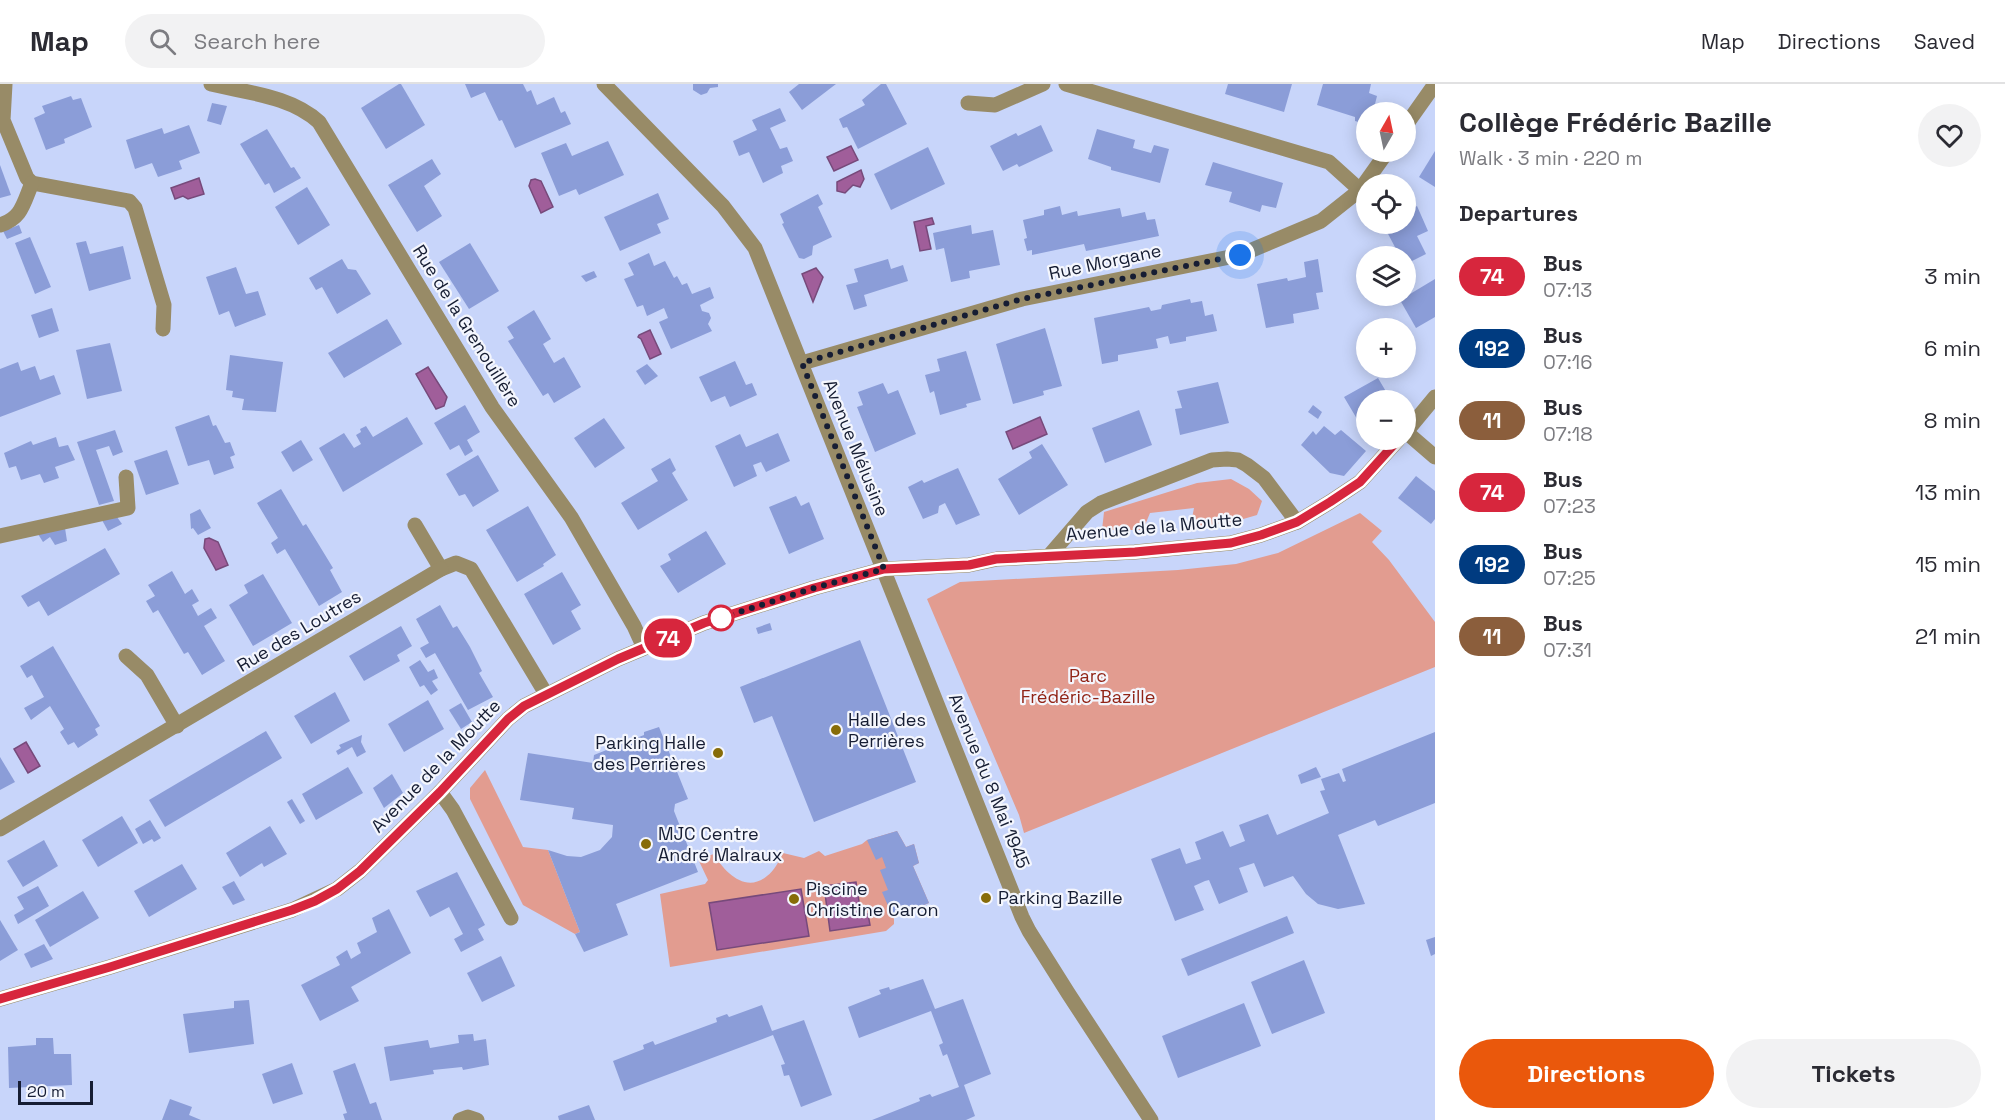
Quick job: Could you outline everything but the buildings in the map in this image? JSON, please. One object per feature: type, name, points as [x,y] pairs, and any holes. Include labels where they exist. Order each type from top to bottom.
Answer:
[{"type":"street","points":[[4,84],[3,120],[27,178],[32,183],[129,201],[135,208],[164,305],[163,329]]},
{"type":"street","name":"Rue de la Grenouillère","points":[[211,84],[295,104],[308,111],[319,122],[492,407],[571,517],[634,626],[644,648]]},
{"type":"street","points":[[968,103],[995,105],[1043,84]]},
{"type":"street","points":[[1066,84],[1329,162],[1356,186]]},
{"type":"street","points":[[1416,111],[1435,84]]},
{"type":"street","name":"Avenue Mélusine","points":[[615,87],[723,206],[755,248],[884,569]]},
{"type":"street","points":[[0,225],[10,222],[19,214],[32,183]]},
{"type":"street","name":"Rue Morgane","points":[[802,363],[1022,299],[1240,255],[1321,221],[1356,193]]},
{"type":"street","points":[[1416,420],[1435,397]]},
{"type":"street","points":[[1416,441],[1435,457]]},
{"type":"street","name":"Avenue de la Moutte","points":[[0,999],[110,967],[315,901],[337,889],[360,871],[440,792],[508,719],[524,706],[644,648],[704,623],[814,588],[884,569],[969,565],[996,559],[1135,552],[1231,543],[1297,522],[1360,482],[1389,450]]},
{"type":"street","name":"Avenue de la Moutte","points":[[1049,556],[1087,512],[1101,502],[1212,460],[1238,460],[1247,465],[1264,478],[1297,522]]},
{"type":"street","points":[[0,536],[128,508],[126,477]]},
{"type":"street","points":[[415,525],[441,569]]},
{"type":"street","name":"Rue des Loutres","points":[[0,829],[441,569],[456,563],[471,569],[546,694]]},
{"type":"street","name":"Avenue du 8 Mai 1945","points":[[884,569],[1025,924],[1150,1120]]},
{"type":"street","points":[[126,656],[147,675],[177,726]]},
{"type":"street","points":[[440,792],[453,810],[511,918]]},
{"type":"street","points":[[460,1120],[468,1117],[477,1120]]},
{"type":"green space","points":[[1231,479],[1249,489],[1262,501],[1257,515],[1233,522],[1190,528],[1194,508],[1150,513],[1143,530],[1102,530],[1104,512],[1197,483]]},
{"type":"green space","name":"Parc Frédéric-Bazille","points":[[1360,513],[1382,531],[1372,542],[1389,560],[1435,622],[1435,667],[1024,833],[1019,815],[927,599],[960,582],[1178,570],[1236,564],[1278,553]]},
{"type":"green space","points":[[485,770],[523,847],[548,850],[580,932],[575,934],[523,905],[470,799],[470,788]]},
{"type":"green space","name":"Piscine Christine Caron","points":[[897,831],[906,847],[914,844],[919,863],[913,866],[929,903],[894,917],[894,924],[886,931],[670,967],[660,894],[705,884],[708,880],[698,859],[714,854],[736,879],[751,883],[770,874],[783,853],[804,858],[819,851],[825,856]]},
{"type":"shaded area","points":[[851,146],[858,160],[834,171],[827,157]]},
{"type":"shaded area","points":[[861,170],[864,179],[860,187],[853,185],[845,193],[837,191],[837,182]]},
{"type":"shaded area","points":[[199,178],[204,194],[188,199],[183,196],[175,199],[171,188]]},
{"type":"shaded area","points":[[531,180],[541,181],[553,207],[541,213],[529,186]]},
{"type":"shaded area","points":[[932,218],[934,224],[926,226],[931,249],[920,251],[914,222]]},
{"type":"shaded area","points":[[816,268],[823,277],[813,302],[802,274]]},
{"type":"shaded area","points":[[650,330],[661,354],[650,359],[638,337]]},
{"type":"shaded area","points":[[428,367],[447,397],[444,406],[436,409],[416,374]]},
{"type":"shaded area","points":[[1040,417],[1047,434],[1013,449],[1006,432]]},
{"type":"shaded area","points":[[209,538],[218,542],[228,565],[216,570],[204,548],[205,539]]},
{"type":"shaded area","points":[[26,742],[40,766],[28,773],[14,749]]},
{"type":"shaded area","points":[[856,882],[861,914],[868,914],[870,925],[830,931],[824,886]]},
{"type":"shaded area","points":[[801,889],[809,936],[717,950],[709,903]]},
{"type":"bus line","name":"74","points":[[0,999],[110,967],[315,901],[337,889],[360,871],[440,792],[508,719],[524,706],[618,659],[704,623],[814,588],[884,569],[969,565],[996,559],[1135,552],[1231,543],[1297,522],[1360,482],[1389,450]]},
{"type":"place","name":"Halle des Perrières","points":[[836,730]]},
{"type":"place","name":"Parking Halle des Perrières","points":[[718,753]]},
{"type":"place","name":"MJC Centre André Malraux","points":[[646,844]]},
{"type":"place","name":"Parking Bazille","points":[[986,898]]},
{"type":"place","name":"Piscine Christine Caron","points":[[794,899]]},
{"type":"route","points":[[721,618],[814,588],[884,569],[802,363],[1022,299],[1240,255]]}]
